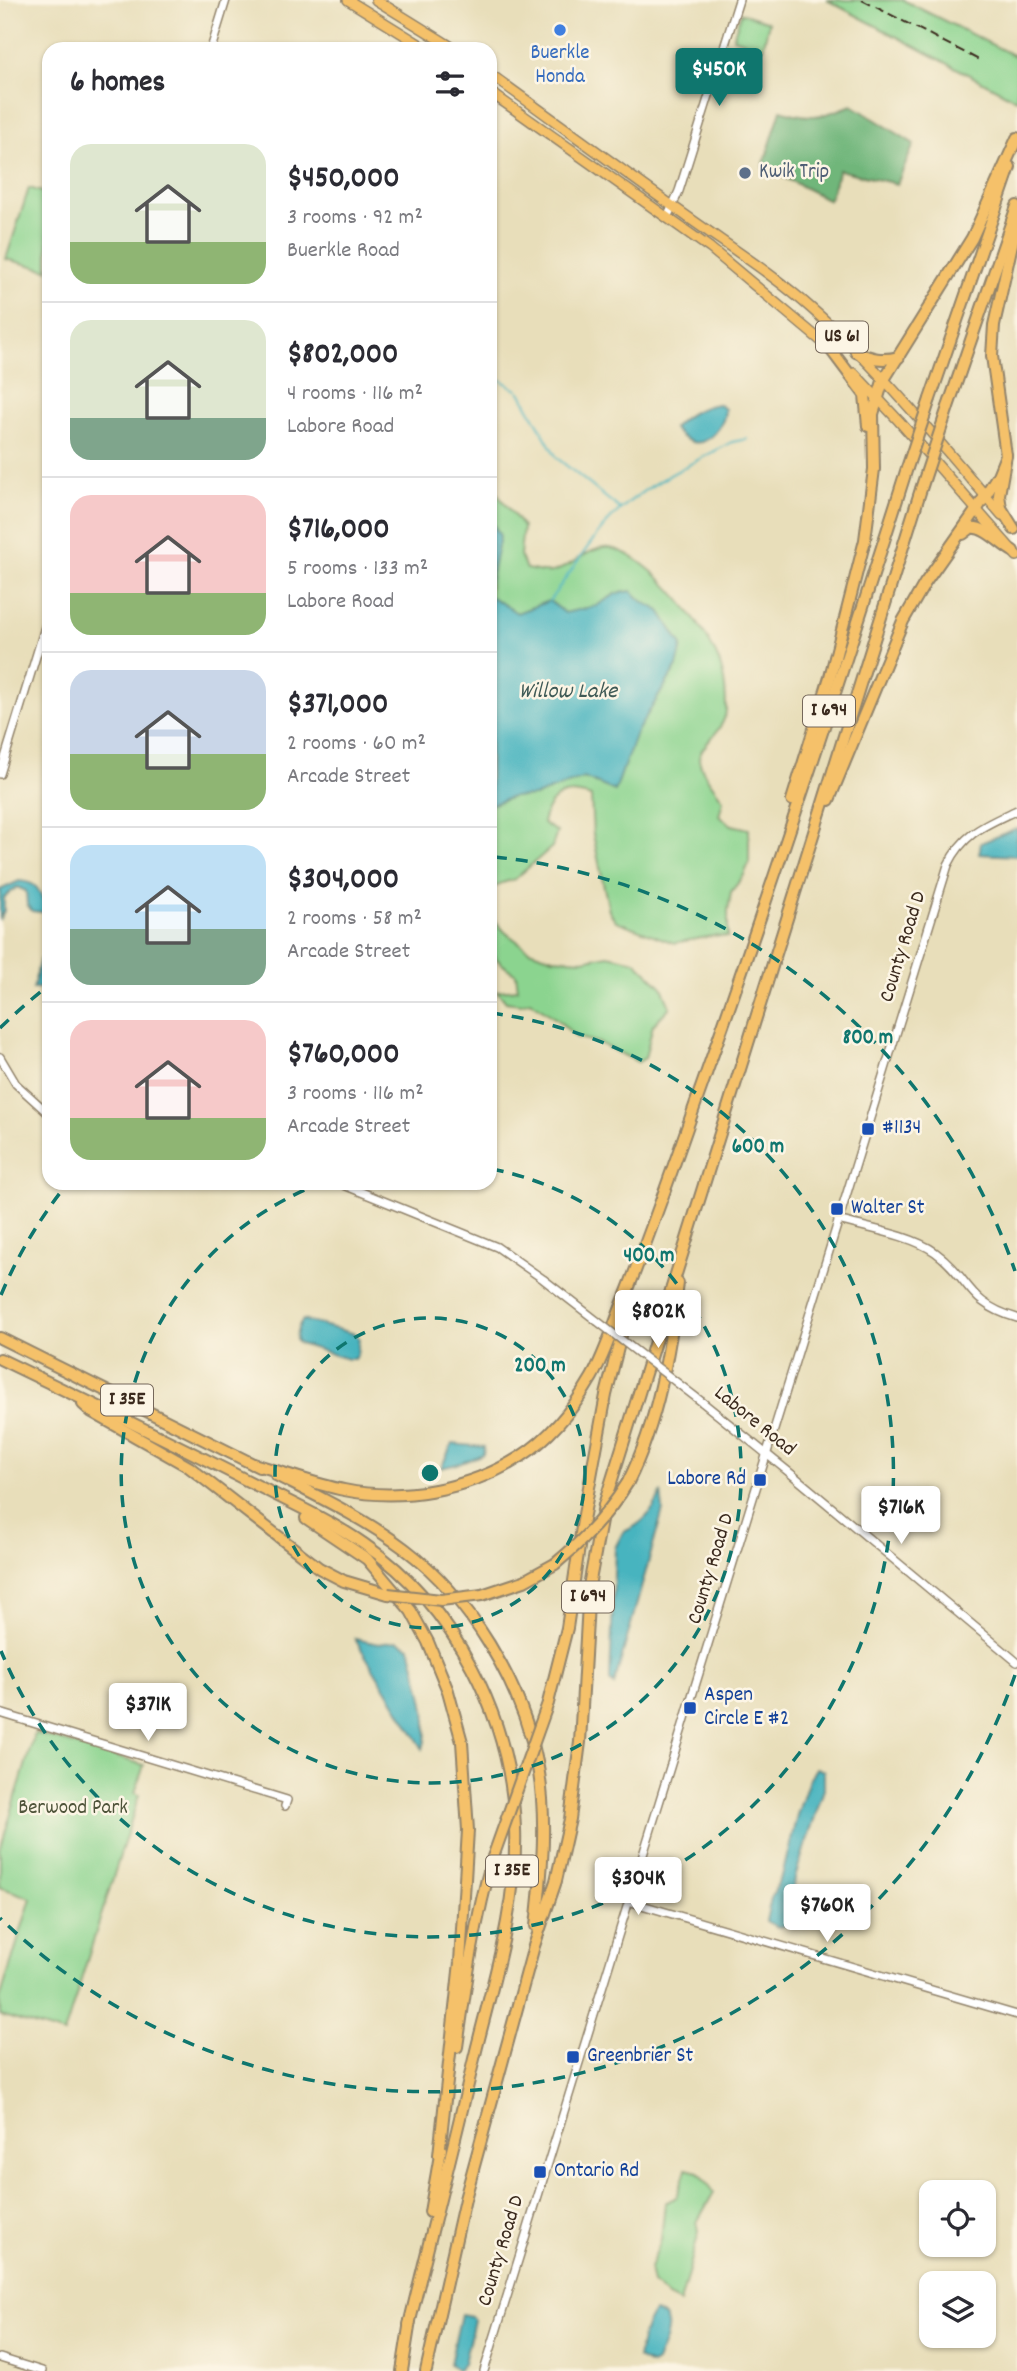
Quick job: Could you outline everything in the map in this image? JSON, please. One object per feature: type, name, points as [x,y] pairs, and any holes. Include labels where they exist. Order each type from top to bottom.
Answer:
[{"type":"highway","points":[[748,954],[830,677],[865,540],[871,498],[873,414],[883,381],[972,238],[1017,138]]},
{"type":"highway","name":"I 694","points":[[409,2325],[481,1896],[548,1703],[567,1628],[606,1395],[643,1253],[748,954],[846,662],[929,399],[1017,148]]},
{"type":"highway","name":"I 694","points":[[534,1946],[556,1881],[574,1795],[580,1742],[589,1586],[604,1505],[920,489],[1017,206]]},
{"type":"highway","points":[[1015,531],[1001,508],[999,495],[1006,455],[992,356],[994,325],[1017,222]]},
{"type":"highway","points":[[829,347],[864,395],[871,498]]},
{"type":"highway","points":[[856,352],[884,361],[899,357]]},
{"type":"highway","points":[[814,831],[828,804],[903,621],[944,554],[977,509],[998,475],[1006,455]]},
{"type":"highway","points":[[944,554],[965,531],[976,527],[1015,554]]},
{"type":"highway","points":[[253,1464],[344,1490],[371,1494],[410,1494],[450,1487],[488,1474],[521,1457],[553,1430],[593,1375],[643,1253]]},
{"type":"highway","points":[[70,1393],[92,1412],[189,1467],[319,1568],[344,1581],[388,1594],[441,1600],[482,1595],[524,1581],[555,1564],[591,1532],[613,1507],[628,1482],[644,1444],[661,1383],[682,1256]]},
{"type":"highway","name":"I 35E","points":[[0,1338],[356,1515],[407,1550],[448,1590],[478,1626],[505,1671],[524,1716],[537,1762],[542,1799],[543,1864],[534,1946],[465,2199],[426,2371]]},
{"type":"highway","name":"I 35E","points":[[0,1359],[285,1500],[364,1544],[403,1575],[438,1613],[469,1662],[491,1712],[507,1760],[515,1828],[511,1895],[409,2325],[402,2371]]},
{"type":"highway","points":[[285,1500],[300,1514],[367,1559],[411,1611],[428,1642],[448,1691],[462,1742],[468,1830],[460,1962],[439,2155]]},
{"type":"main road","points":[[348,0],[415,42]]},
{"type":"main road","points":[[376,0],[444,42]]},
{"type":"main road","points":[[392,28],[400,27],[422,42]]},
{"type":"main road","name":"US 61","points":[[497,79],[773,276],[814,310],[883,381],[1015,531]]},
{"type":"main road","name":"US 61","points":[[497,97],[731,264],[829,347],[878,398],[1015,554]]},
{"type":"street","points":[[213,42],[226,0]]},
{"type":"street","points":[[667,218],[739,0]]},
{"type":"street","points":[[0,774],[42,637]]},
{"type":"street","name":"County Road D","points":[[484,2371],[948,865],[965,838],[978,828],[1017,810]]},
{"type":"street","points":[[0,1057],[16,1084],[42,1108]]},
{"type":"street","name":"Labore Road","points":[[356,1190],[497,1247],[543,1279],[702,1402],[1017,1662]]},
{"type":"street","points":[[838,1220],[927,1247],[943,1259],[980,1302],[996,1312],[1017,1318]]},
{"type":"street","points":[[0,1713],[287,1800],[285,1806]]},
{"type":"street","points":[[628,1901],[1017,2014]]},
{"type":"street","points":[[0,2358],[42,2371]]},
{"type":"green space","points":[[827,0],[903,0],[1017,57],[1017,100]]},
{"type":"green space","points":[[741,13],[769,22],[763,48],[733,38]]},
{"type":"green space","points":[[852,105],[914,144],[897,184],[839,170],[829,200],[763,167],[781,110],[816,116]]},
{"type":"green space","points":[[29,188],[42,192],[42,268],[6,259]]},
{"type":"green space","points":[[497,493],[523,527],[520,555],[526,569],[552,572],[602,548],[626,554],[661,580],[693,617],[706,637],[722,671],[726,709],[722,724],[700,754],[700,764],[723,800],[719,816],[732,825],[749,829],[749,863],[731,892],[728,937],[713,936],[674,943],[616,921],[609,911],[593,834],[591,797],[581,794],[566,794],[554,800],[543,823],[557,832],[552,847],[515,879],[497,886],[497,802],[512,797],[535,796],[584,778],[615,791],[636,733],[677,666],[682,646],[660,611],[643,602],[631,591],[616,594],[596,606],[565,613],[549,601],[517,613],[497,600],[497,550],[500,536],[497,531]]},
{"type":"green space","points":[[497,923],[529,950],[553,958],[583,960],[608,955],[635,961],[662,987],[670,1007],[653,1025],[645,1058],[638,1062],[599,1043],[576,1037],[559,1021],[530,1001],[521,1004],[506,1002],[497,991],[518,989],[516,974],[499,961]]},
{"type":"green space","name":"Berwood Park","points":[[35,1733],[144,1765],[135,1793],[139,1795],[64,2034],[0,2015],[0,1999],[31,1898],[0,1887],[0,1850]]},
{"type":"green space","points":[[686,2169],[699,2172],[714,2192],[697,2222],[699,2232],[680,2303],[668,2297],[653,2283],[650,2268],[661,2240],[665,2203],[677,2197]]},
{"type":"water","points":[[718,404],[725,409],[724,415],[719,428],[710,438],[698,442],[689,441],[673,428],[693,412]]},
{"type":"water","name":"Willow Lake","points":[[631,591],[643,602],[660,611],[682,646],[677,666],[636,733],[615,791],[584,778],[535,796],[512,797],[497,802],[497,600],[517,613],[549,601],[565,613],[596,606],[616,594]]},
{"type":"water","points":[[1017,828],[1017,856],[979,854],[981,843]]},
{"type":"water","points":[[19,881],[32,884],[42,897],[42,912],[32,911],[27,905],[26,891],[17,887],[4,898],[4,911],[0,918],[0,890]]},
{"type":"water","points":[[42,958],[42,987],[33,989]]},
{"type":"water","points":[[303,1320],[355,1334],[359,1338],[354,1359],[296,1341]]},
{"type":"water","points":[[452,1444],[484,1447],[483,1454],[441,1468]]},
{"type":"water","points":[[661,1492],[663,1510],[614,1685],[610,1681],[615,1548],[623,1532],[642,1522],[651,1512]]},
{"type":"water","points":[[355,1639],[379,1644],[397,1641],[410,1647],[425,1712],[426,1737],[423,1749]]},
{"type":"water","points":[[816,1768],[824,1771],[824,1789],[795,1877],[790,1921],[784,1926],[776,1926],[766,1921],[771,1898],[783,1873],[797,1815]]},
{"type":"water","points":[[654,2312],[666,2320],[667,2333],[656,2362],[651,2365],[638,2358],[645,2328]]},
{"type":"water","points":[[461,2314],[471,2316],[474,2320],[464,2363],[458,2370],[450,2364]]},
{"type":"waterway","points":[[497,379],[520,392],[557,458],[620,509]]},
{"type":"waterway","points":[[549,601],[612,517],[634,498],[675,472],[732,442],[747,439]]},
{"type":"railway","points":[[862,0],[979,60]]},
{"type":"place","name":"Buerkle Honda","points":[[560,30]]},
{"type":"place","name":"Kwik Trip","points":[[745,173]]},
{"type":"place","name":"#1134","points":[[868,1129]]},
{"type":"place","name":"Walter St","points":[[837,1209]]},
{"type":"place","name":"Labore Rd","points":[[760,1480]]},
{"type":"place","name":"Aspen Circle E #2","points":[[690,1708]]},
{"type":"place","name":"Greenbrier St","points":[[573,2057]]},
{"type":"place","name":"Ontario Rd","points":[[540,2172]]}]
